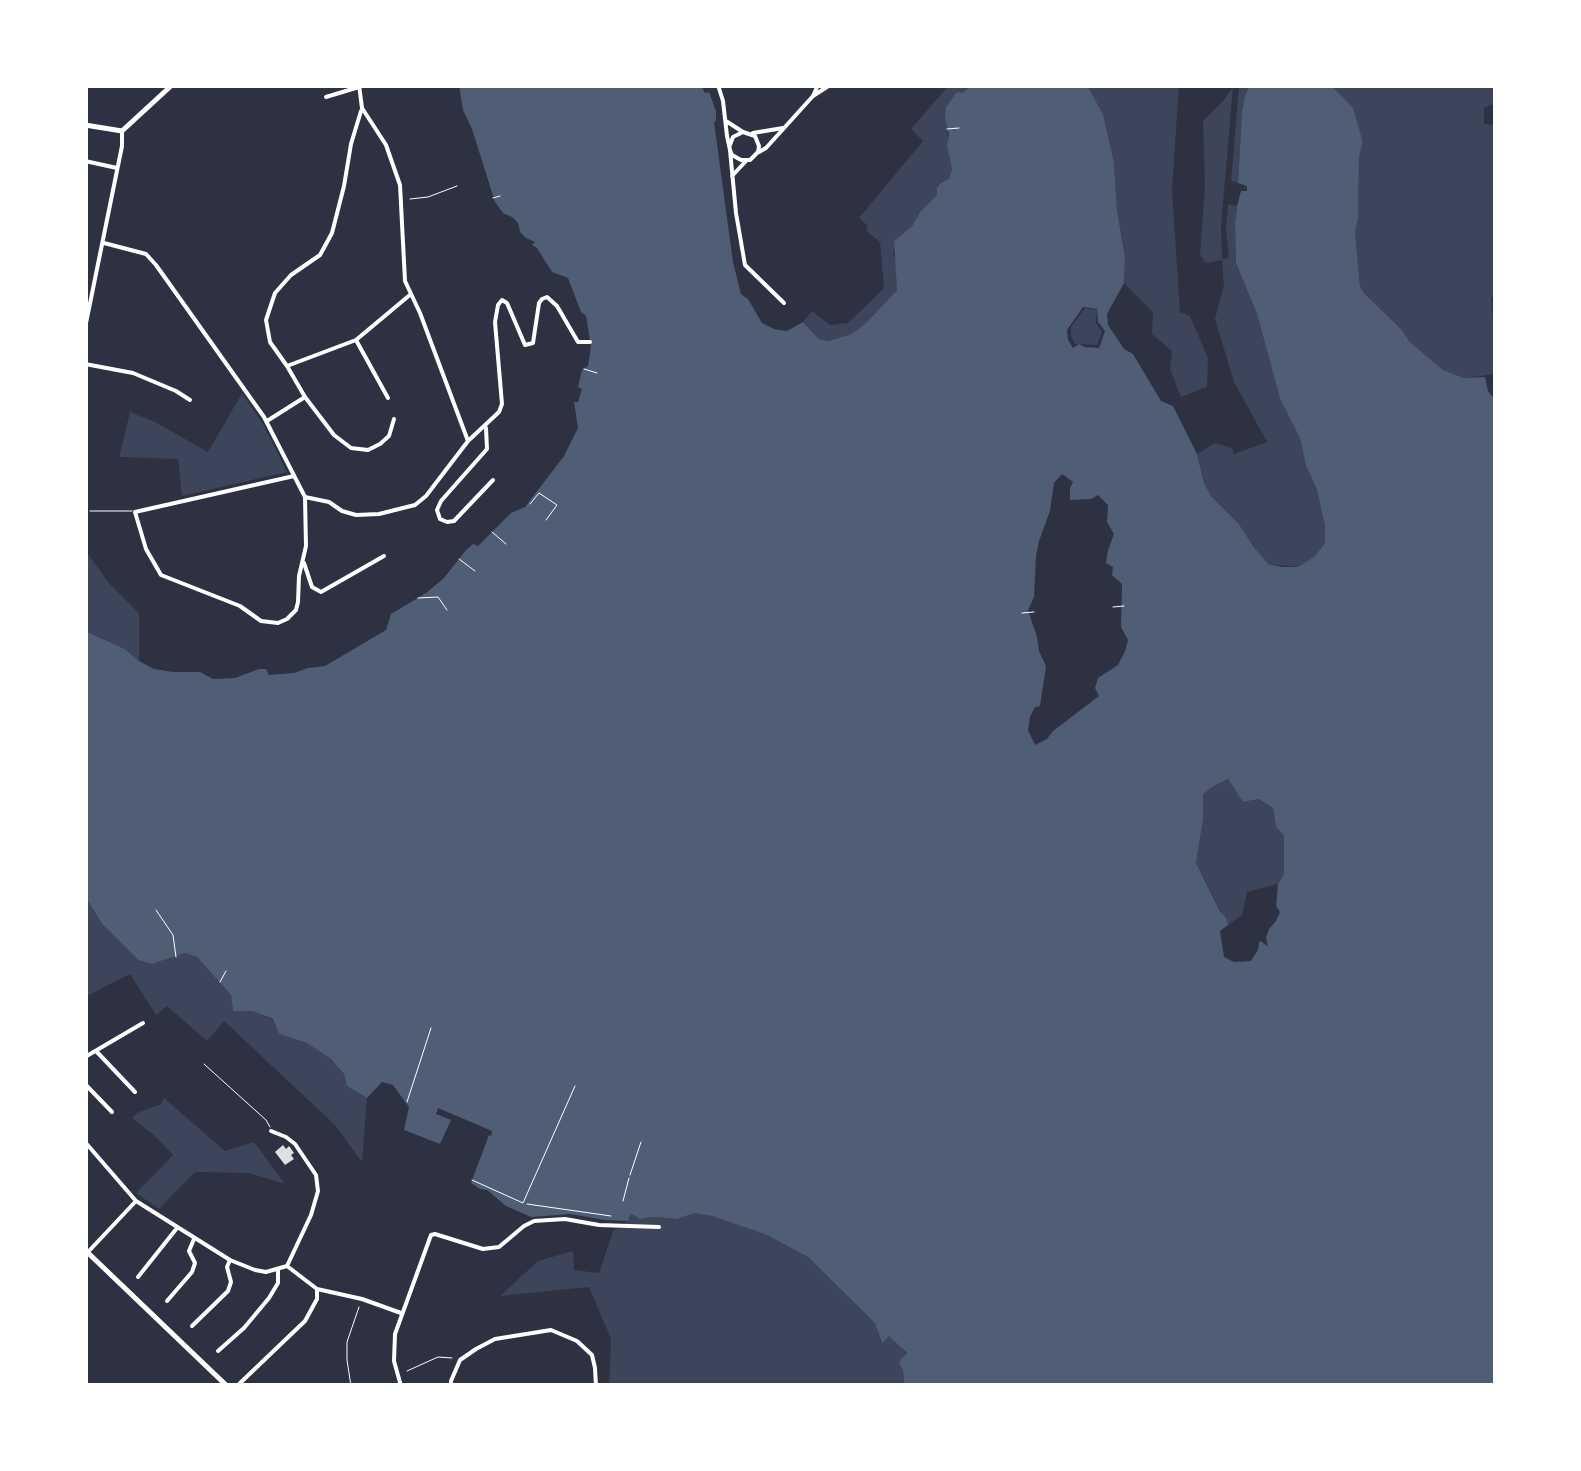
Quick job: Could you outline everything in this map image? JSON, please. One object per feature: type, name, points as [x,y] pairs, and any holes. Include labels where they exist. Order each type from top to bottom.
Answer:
[{"type":"street","points":[[85,328],[122,131],[172,85]]},
{"type":"street","points":[[718,85],[746,265],[784,303]]},
{"type":"street","points":[[732,176],[766,148],[818,85]]},
{"type":"street","points":[[812,96],[830,85]]},
{"type":"street","points":[[326,98],[359,86],[362,108],[332,233],[320,254],[291,274],[275,294],[266,320],[270,342],[334,435],[351,448],[368,450],[380,444],[389,436],[394,419]]},
{"type":"street","points":[[362,108],[386,145],[400,185],[406,281],[468,442]]},
{"type":"street","points":[[726,121],[758,141],[758,152]]},
{"type":"street","points":[[85,124],[122,131]]},
{"type":"street","points":[[730,148],[736,134],[783,128]]},
{"type":"street","points":[[730,148],[736,158],[746,161]]},
{"type":"street","points":[[85,162],[118,168]]},
{"type":"street","points":[[104,243],[146,254],[170,283],[266,420],[306,498],[306,546],[296,610],[286,619],[278,623],[262,621],[240,606],[161,575],[146,549],[135,512],[294,476]]},
{"type":"street","points":[[287,366],[356,340],[412,294]]},
{"type":"street","points":[[306,498],[329,502],[356,515],[403,510],[426,496],[468,442],[499,412],[502,404],[496,322],[502,300],[508,303],[526,345],[534,343],[540,303],[546,297],[578,342],[590,342]]},
{"type":"street","points":[[356,340],[388,398]]},
{"type":"street","points":[[85,364],[133,373],[190,400]]},
{"type":"street","points":[[266,420],[306,398]]},
{"type":"street","points":[[486,426],[486,449],[441,502],[437,510],[440,518],[454,521],[493,480]]},
{"type":"street","points":[[302,558],[312,587],[321,592],[384,556]]},
{"type":"street","points":[[85,1057],[143,1023]]},
{"type":"street","points":[[96,1051],[136,1092]]},
{"type":"street","points":[[85,1084],[112,1112]]},
{"type":"street","points":[[85,1142],[136,1201],[230,1260],[255,1270],[278,1270],[287,1266],[312,1215],[318,1191],[316,1175],[295,1144],[271,1130]]},
{"type":"street","points":[[136,1201],[86,1251],[228,1386]]},
{"type":"street","points":[[401,1386],[394,1334],[432,1235],[483,1250],[499,1247],[534,1222],[565,1219],[660,1227]]},
{"type":"street","points":[[138,1277],[177,1228]]},
{"type":"street","points":[[168,1302],[192,1272],[195,1262],[189,1251],[194,1239]]},
{"type":"street","points":[[192,1326],[228,1291],[230,1260]]},
{"type":"street","points":[[287,1266],[317,1288],[401,1312]]},
{"type":"street","points":[[218,1351],[269,1298],[278,1283],[278,1270]]},
{"type":"street","points":[[237,1386],[305,1322],[318,1299],[317,1288]]},
{"type":"street","points":[[451,1386],[460,1360],[476,1349],[496,1339],[551,1330],[577,1341],[592,1356],[596,1386]]},
{"type":"lane","points":[[90,511],[135,512]]},
{"type":"lane","points":[[204,1064],[266,1120],[271,1130]]},
{"type":"path","points":[[947,129],[960,128]]},
{"type":"path","points":[[401,200],[428,197],[457,186]]},
{"type":"path","points":[[493,198],[500,196]]},
{"type":"path","points":[[584,368],[597,373]]},
{"type":"path","points":[[530,504],[539,493],[556,505],[546,520]]},
{"type":"path","points":[[492,532],[506,544]]},
{"type":"path","points":[[458,558],[476,571]]},
{"type":"path","points":[[418,598],[438,597],[447,610]]},
{"type":"path","points":[[1113,607],[1124,606]]},
{"type":"path","points":[[1022,613],[1034,612]]},
{"type":"path","points":[[156,910],[173,935],[176,957]]},
{"type":"path","points":[[220,982],[226,971]]},
{"type":"path","points":[[408,1102],[431,1028]]},
{"type":"path","points":[[519,1212],[576,1086]]},
{"type":"path","points":[[623,1202],[641,1142]]},
{"type":"path","points":[[472,1180],[523,1203],[611,1216]]},
{"type":"path","points":[[350,1386],[347,1342],[362,1299]]},
{"type":"path","points":[[405,1371],[438,1357],[460,1360]]},
{"type":"shaded area","points":[[459,85],[701,85],[705,93],[709,92],[716,111],[714,122],[733,262],[741,294],[762,323],[787,331],[803,322],[819,339],[829,341],[851,334],[865,324],[897,290],[894,241],[912,226],[937,195],[937,188],[949,179],[952,169],[946,107],[957,92],[981,85],[1087,85],[1103,114],[1114,162],[1125,257],[1124,283],[1107,314],[1108,325],[1124,349],[1133,354],[1161,401],[1173,406],[1197,454],[1211,496],[1239,524],[1268,564],[1298,567],[1315,556],[1325,543],[1325,526],[1300,438],[1280,399],[1257,314],[1236,263],[1237,206],[1241,191],[1247,191],[1247,186],[1238,183],[1242,111],[1250,85],[1331,85],[1353,108],[1363,142],[1355,231],[1360,286],[1410,342],[1443,370],[1464,378],[1485,377],[1488,391],[1496,401],[1496,1386],[904,1386],[899,1362],[907,1353],[889,1336],[882,1343],[875,1323],[808,1257],[767,1235],[695,1213],[677,1219],[640,1219],[631,1214],[628,1221],[570,1214],[531,1217],[506,1206],[471,1183],[492,1131],[438,1108],[436,1114],[451,1120],[440,1144],[404,1130],[409,1107],[393,1085],[382,1082],[367,1098],[347,1086],[344,1074],[331,1059],[307,1043],[279,1034],[273,1019],[252,1011],[233,1011],[231,995],[197,957],[185,953],[152,964],[138,960],[102,924],[85,896],[85,631],[125,649],[154,669],[200,672],[213,679],[235,678],[259,669],[266,669],[269,675],[325,666],[386,630],[391,614],[426,593],[466,550],[473,544],[478,546],[511,513],[525,507],[564,456],[578,428],[574,402],[578,402],[582,389],[578,387],[582,370],[588,366],[591,346],[586,316],[568,278],[552,272],[532,245],[535,242],[520,232],[518,223],[495,202],[463,110]],"holes":[[[1083,307],[1097,309],[1098,322],[1105,331],[1099,348],[1079,344],[1073,348],[1068,340],[1067,330]],[[1062,474],[1073,482],[1070,500],[1098,495],[1108,505],[1107,522],[1114,534],[1106,563],[1113,567],[1112,575],[1122,584],[1121,627],[1128,640],[1118,665],[1098,678],[1095,688],[1099,696],[1035,745],[1028,730],[1030,717],[1035,707],[1040,706],[1046,666],[1028,610],[1034,597],[1036,556],[1054,483]],[[1228,779],[1243,802],[1259,799],[1273,808],[1276,827],[1284,835],[1284,874],[1278,884],[1276,906],[1280,912],[1269,929],[1268,947],[1259,942],[1251,961],[1234,962],[1224,957],[1220,931],[1228,925],[1226,918],[1196,863],[1203,794]]]},
{"type":"shaded area","points":[[949,85],[981,85],[947,129],[952,170],[949,179],[941,183],[937,195],[897,238],[893,253],[897,290],[851,334],[829,341],[819,339],[803,322],[812,311],[830,325],[848,323],[884,288],[880,242],[866,231],[868,226],[859,218],[923,141],[911,129]]},
{"type":"shaded area","points":[[1087,85],[1179,85],[1172,190],[1180,312],[1190,316],[1208,358],[1207,387],[1181,397],[1170,369],[1172,351],[1152,334],[1153,312],[1124,283],[1125,256],[1114,162],[1103,114]]},
{"type":"shaded area","points":[[1239,85],[1250,85],[1242,111],[1238,183],[1231,181]]},
{"type":"shaded area","points":[[1331,85],[1496,85],[1493,104],[1484,108],[1484,124],[1496,125],[1496,291],[1491,299],[1496,374],[1464,378],[1443,370],[1410,342],[1360,286],[1355,231],[1363,142],[1352,108]]},
{"type":"shaded area","points":[[1233,87],[1221,227],[1222,259],[1229,258],[1228,204],[1237,206],[1236,263],[1257,314],[1280,399],[1300,438],[1325,526],[1325,543],[1315,556],[1298,567],[1268,564],[1262,558],[1239,524],[1211,496],[1197,454],[1215,443],[1232,448],[1234,454],[1267,442],[1234,382],[1215,319],[1224,285],[1222,260],[1206,263],[1200,255],[1205,186],[1203,121]]},
{"type":"shaded area","points":[[1085,308],[1097,310],[1096,323],[1102,332],[1097,345],[1075,344],[1071,336],[1071,327]]},
{"type":"shaded area","points":[[242,393],[287,472],[182,496],[178,459],[119,457],[130,412],[208,452]]},
{"type":"shaded area","points":[[85,550],[109,583],[139,613],[139,661],[125,649],[85,631]]},
{"type":"shaded area","points":[[1228,779],[1243,802],[1259,799],[1273,808],[1276,827],[1284,834],[1285,848],[1284,874],[1278,884],[1247,892],[1242,915],[1228,925],[1196,863],[1203,794]]},
{"type":"shaded area","points":[[85,896],[102,924],[138,960],[152,964],[185,953],[197,957],[231,995],[233,1010],[252,1011],[273,1020],[279,1034],[307,1043],[331,1059],[344,1074],[347,1086],[367,1098],[362,1162],[335,1125],[224,1021],[207,1041],[167,1006],[156,1015],[130,974],[85,997]]},
{"type":"shaded area","points":[[164,1098],[225,1151],[254,1142],[285,1184],[248,1173],[195,1172],[159,1209],[136,1193],[173,1155],[132,1118],[161,1104]]},
{"type":"shaded area","points":[[695,1213],[767,1235],[808,1257],[876,1323],[881,1342],[889,1335],[907,1354],[904,1386],[609,1386],[611,1339],[589,1287],[500,1296],[538,1261],[573,1251],[574,1270],[599,1273],[613,1231],[628,1221],[631,1214],[640,1219],[677,1219]]},
{"type":"building","points":[[283,1145],[294,1153],[294,1159],[285,1165],[275,1152]]}]
